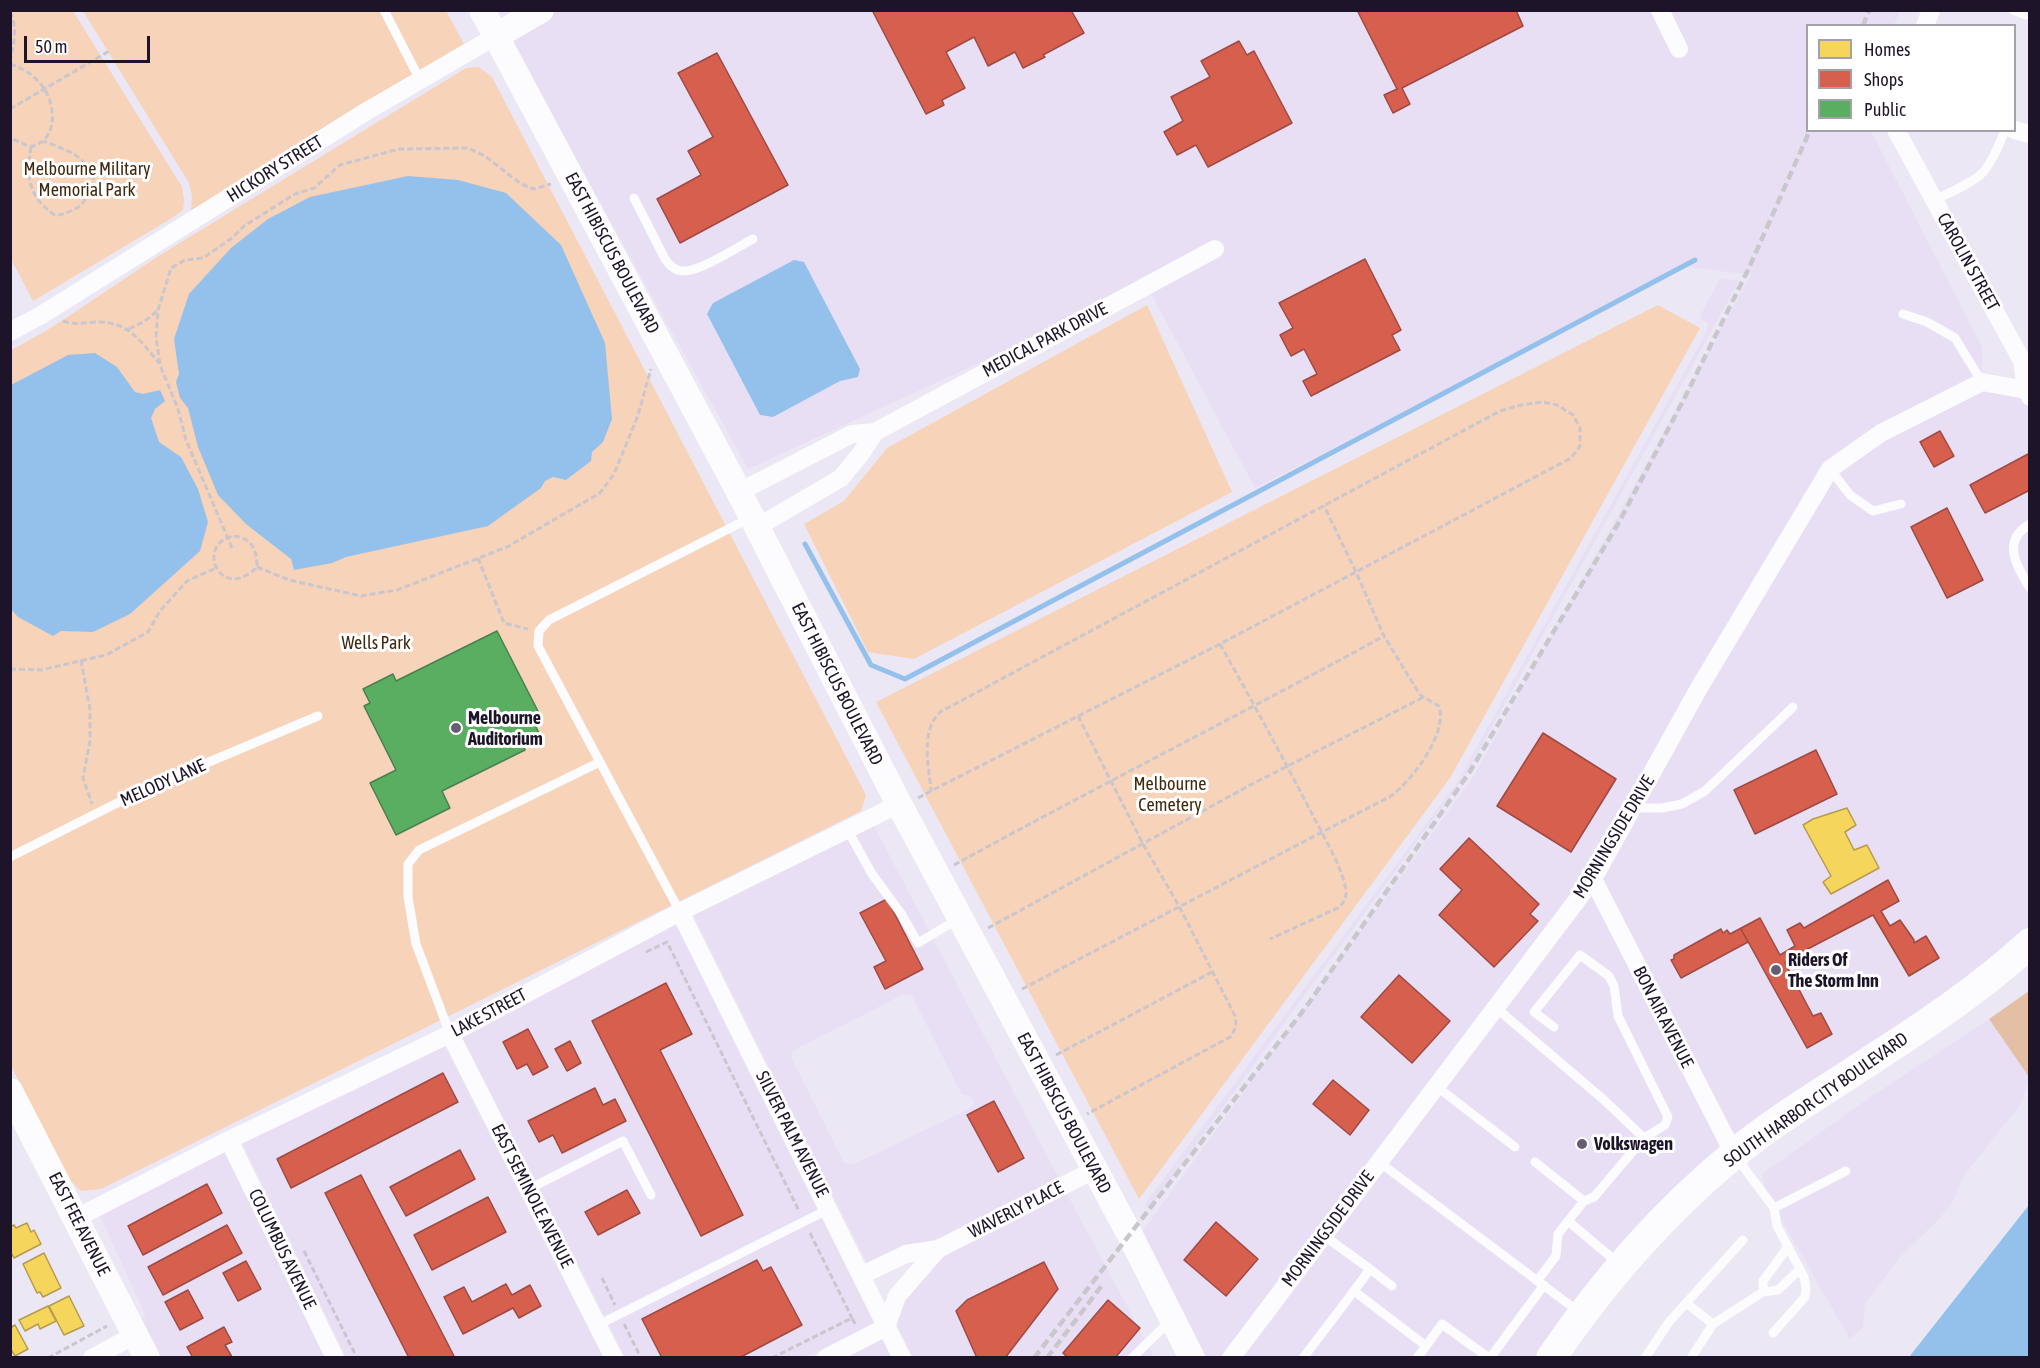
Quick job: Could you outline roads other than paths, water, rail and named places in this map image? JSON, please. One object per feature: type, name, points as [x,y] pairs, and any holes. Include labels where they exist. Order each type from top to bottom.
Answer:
[{"type":"main road","name":"SOUTH HARBOR CITY BOULEVARD","points":[[1551,1358],[1621,1265],[1696,1187],[1734,1154],[1782,1119],[1942,1012],[2030,943]]},
{"type":"street","name":"EAST HIBISCUS BOULEVARD","points":[[482,10],[739,492],[900,805],[1130,1235],[1192,1358]]},
{"type":"street","name":"HICKORY STREET","points":[[10,332],[43,314],[367,111],[541,10]]},
{"type":"street","points":[[1660,10],[1679,49]]},
{"type":"street","name":"CAROLIN STREET","points":[[1897,132],[2022,361],[2028,393]]},
{"type":"street","name":"MEDICAL PARK DRIVE","points":[[739,492],[852,434],[875,432],[1215,249]]},
{"type":"street","points":[[1982,382],[2028,393]]},
{"type":"street","name":"MORNINGSIDE DRIVE","points":[[1231,1358],[1593,879],[1699,688],[1830,469],[1881,433],[1982,382]]},
{"type":"street","name":"MEDICAL PARK DRIVE","points":[[754,522],[841,478],[875,432]]},
{"type":"street","name":"LAKE STREET","points":[[76,1218],[229,1140],[450,1034],[680,912],[900,805]]},
{"type":"street","name":"BON AIR AVENUE","points":[[1593,879],[1734,1154]]},
{"type":"street","name":"SILVER PALM AVENUE","points":[[680,912],[902,1358]]},
{"type":"street","name":"EAST SEMINOLE AVENUE","points":[[450,1034],[614,1358]]},
{"type":"street","name":"EAST FEE AVENUE","points":[[10,1091],[141,1346]]},
{"type":"street","name":"COLUMBUS AVENUE","points":[[229,1140],[335,1358]]},
{"type":"street","name":"WAVERLY PLACE","points":[[862,1275],[906,1254],[938,1249],[1094,1170]]},
{"type":"street","name":"WAVERLY PLACE","points":[[886,1327],[897,1296],[938,1249]]},
{"type":"street","points":[[826,1358],[886,1327]]},
{"type":"street","points":[[92,1358],[141,1346]]},
{"type":"lane","points":[[384,10],[420,80]]},
{"type":"lane","points":[[2013,10],[2030,15]]},
{"type":"lane","points":[[1934,200],[1963,187],[1981,174],[2004,132]]},
{"type":"lane","points":[[634,198],[665,259],[672,268],[684,271],[698,268],[753,238]]},
{"type":"lane","points":[[1903,314],[1927,322],[1955,338],[1982,382]]},
{"type":"lane","points":[[1830,469],[1851,495],[1873,511],[1901,504]]},
{"type":"lane","points":[[680,912],[538,646],[539,631],[549,620],[754,522]]},
{"type":"lane","points":[[2030,524],[2018,531],[2012,544],[2017,568],[2030,588]]},
{"type":"lane","points":[[1632,808],[1662,808],[1682,804],[1705,791],[1793,707]]},
{"type":"lane","name":"MELODY LANE","points":[[10,857],[145,789],[318,716]]},
{"type":"lane","points":[[450,1034],[416,944],[408,897],[408,864],[419,850],[600,762]]},
{"type":"lane","points":[[847,829],[872,874],[902,915],[918,943],[965,928]]},
{"type":"lane","points":[[1418,1358],[1438,1321],[1476,1354],[1489,1358],[1556,1256],[1558,1234],[1584,1201],[1594,1197],[1644,1138],[1665,1125],[1668,1117],[1618,1016],[1614,986],[1609,976],[1580,955],[1534,1012],[1554,1027]]},
{"type":"lane","points":[[1495,1007],[1604,1100],[1644,1138]]},
{"type":"lane","points":[[1436,1086],[1515,1147]]},
{"type":"lane","points":[[529,1189],[623,1141],[651,1195]]},
{"type":"lane","points":[[1734,1154],[1774,1208],[1777,1226],[1800,1269],[1806,1288],[1805,1298],[1773,1333]]},
{"type":"lane","points":[[1379,1162],[1582,1314]]},
{"type":"lane","points":[[1535,1162],[1584,1201]]},
{"type":"lane","points":[[1774,1208],[1846,1171]]},
{"type":"lane","points":[[598,1325],[829,1209]]},
{"type":"lane","points":[[1568,1221],[1621,1265]]},
{"type":"lane","points":[[1323,1235],[1392,1286]]},
{"type":"lane","points":[[1645,1358],[1669,1322],[1743,1240]]},
{"type":"lane","points":[[1763,1293],[1763,1281],[1788,1247]]},
{"type":"lane","points":[[1303,1358],[1370,1269]]},
{"type":"lane","points":[[1691,1358],[1713,1324],[1763,1293],[1778,1290],[1800,1269]]},
{"type":"lane","points":[[1354,1291],[1426,1346]]},
{"type":"lane","points":[[1686,1303],[1713,1324]]},
{"type":"lane","points":[[1132,1358],[1172,1319]]},
{"type":"water","points":[[408,176],[458,180],[506,193],[561,245],[605,343],[612,419],[603,442],[592,452],[591,461],[566,480],[553,477],[545,481],[541,488],[488,526],[294,570],[291,559],[246,524],[218,495],[198,447],[188,408],[180,398],[176,382],[179,374],[174,339],[189,294],[231,248],[268,219],[310,197]]},
{"type":"water","points":[[794,260],[804,262],[860,369],[858,377],[840,381],[773,417],[760,415],[707,314],[713,303]]},
{"type":"water","points":[[95,353],[117,367],[135,392],[143,394],[160,390],[165,401],[155,409],[151,418],[159,442],[181,457],[198,489],[208,522],[200,551],[130,614],[93,632],[61,631],[53,636],[18,617],[11,609],[11,385],[68,355]]},
{"type":"water","points":[[2029,1205],[2029,1357],[1909,1357]]},
{"type":"waterway","points":[[805,544],[871,665],[905,679],[1695,260]]},
{"type":"railway","points":[[1864,24],[1869,10]]},
{"type":"railway","points":[[1034,1358],[1306,1007],[1469,773],[1618,524],[1749,268],[1809,132]]},
{"type":"railway","points":[[1047,1358],[1103,1284]]},
{"type":"place","name":"Melbourne Auditorium","points":[[456,728]]},
{"type":"place","name":"Riders Of The Storm Inn","points":[[1776,970]]},
{"type":"place","name":"Volkswagen","points":[[1582,1144]]},
{"type":"park label","name":"Melbourne Military Memorial Park","points":[[87,180]]},
{"type":"park label","name":"Wells Park","points":[[376,643]]},
{"type":"park label","name":"Melbourne Cemetery","points":[[1170,794]]}]
